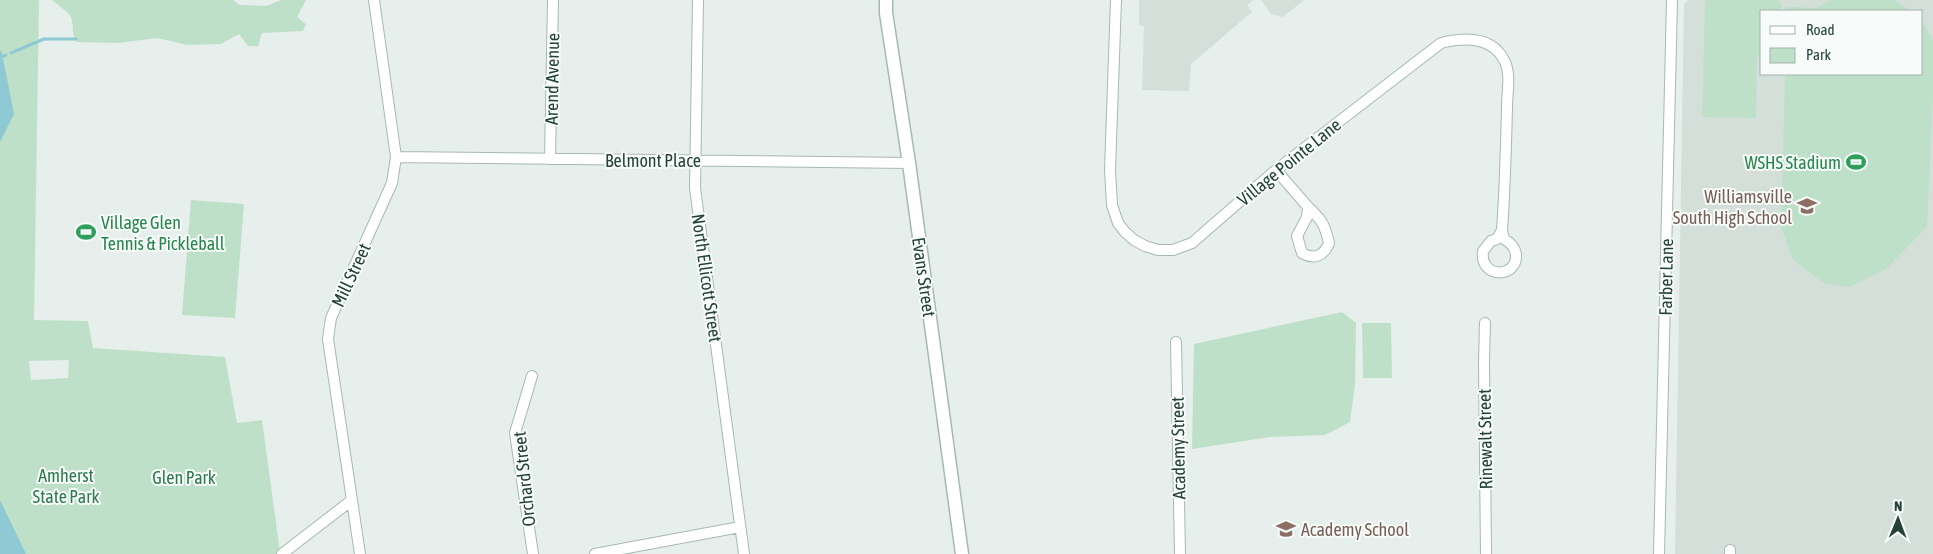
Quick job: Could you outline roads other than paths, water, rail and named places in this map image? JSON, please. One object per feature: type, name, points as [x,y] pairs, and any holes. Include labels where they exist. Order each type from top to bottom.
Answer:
[{"type":"street","name":"Mill Street","points":[[360,554],[328,339],[331,318],[392,182],[396,157],[374,0]]},
{"type":"street","name":"Arend Avenue","points":[[550,159],[553,0]]},
{"type":"street","name":"North Ellicott Street","points":[[698,0],[695,188],[744,554]]},
{"type":"street","name":"Evans Street","points":[[886,0],[886,13],[909,163],[962,554]]},
{"type":"street","name":"Village Pointe Lane","points":[[1116,0],[1110,182],[1115,216],[1125,232],[1134,240],[1158,250],[1182,248],[1192,243],[1276,170],[1442,43],[1464,39],[1483,41],[1500,53],[1508,70],[1506,181],[1502,230]]},
{"type":"street","name":"Farber Lane","points":[[1659,554],[1672,0]]},
{"type":"street","name":"Belmont Place","points":[[396,157],[909,163]]},
{"type":"street","points":[[1276,170],[1324,225],[1327,230],[1330,243],[1322,254],[1315,257],[1308,257],[1302,253],[1297,236],[1307,217],[1308,207]]},
{"type":"street","name":"Rinewalt Street","points":[[1486,323],[1484,362],[1486,554]]},
{"type":"street","name":"Academy Street","points":[[1176,342],[1180,554]]},
{"type":"street","name":"Orchard Street","points":[[532,376],[516,433],[534,554]]},
{"type":"street","points":[[282,554],[352,500]]},
{"type":"street","points":[[595,554],[740,527]]},
{"type":"water","points":[[0,50],[14,114],[0,142]]},
{"type":"water","points":[[0,500],[26,554],[0,554]]},
{"type":"waterway","points":[[11,53],[44,39],[76,39]]},
{"type":"waterway","points":[[0,58],[6,55]]},
{"type":"place","name":"WSHS Stadium","points":[[1856,162]]},
{"type":"place","name":"Williamsville South High School","points":[[1807,206]]},
{"type":"place","name":"Village Glen Tennis & Pickleball","points":[[86,232]]},
{"type":"place","name":"Academy School","points":[[1286,529]]},
{"type":"park label","name":"Glen Park","points":[[184,477]]},
{"type":"park label","name":"Amherst State Park","points":[[66,485]]}]
